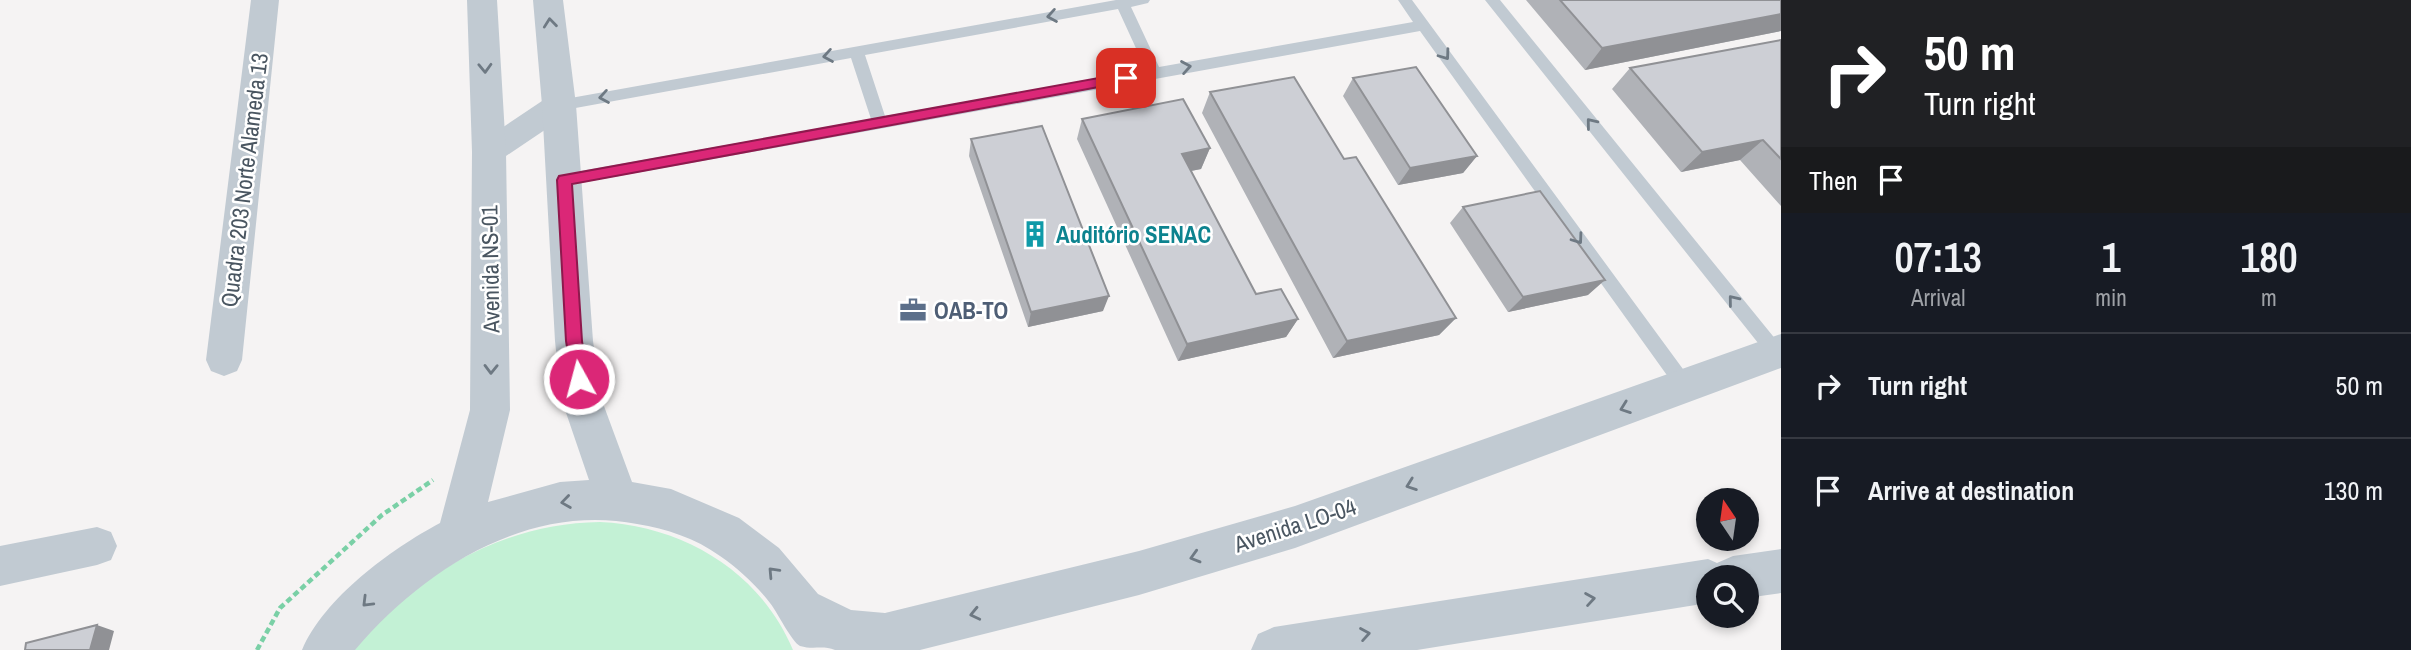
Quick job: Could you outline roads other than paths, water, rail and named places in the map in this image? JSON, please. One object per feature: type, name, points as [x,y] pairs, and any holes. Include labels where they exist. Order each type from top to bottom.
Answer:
[{"type":"street","name":"Quadra 203 Norte Alameda 13","points":[[223,360],[265,0]]},
{"type":"street","name":"Avenida NS-01","points":[[459,534],[490,410],[489,152],[482,0]]},
{"type":"street","points":[[548,0],[559,105],[574,341],[581,398],[617,500]]},
{"type":"street","points":[[489,152],[559,105]]},
{"type":"street","name":"Avenida LO-04","points":[[801,608],[834,628],[869,637],[885,636],[1056,595],[1295,527],[1779,352]]},
{"type":"street","points":[[325,650],[361,608],[391,580],[459,534],[531,508],[581,500],[617,500],[658,506],[709,524],[765,564],[801,608],[822,650]]},
{"type":"street","points":[[0,566],[97,545]]},
{"type":"street","points":[[1759,574],[1781,571]]},
{"type":"street","points":[[1274,650],[1696,583]]},
{"type":"lane","points":[[559,105],[1143,0]]},
{"type":"lane","points":[[1405,0],[1685,386]]},
{"type":"lane","points":[[1493,0],[1779,352]]},
{"type":"lane","points":[[1123,4],[1154,72]]},
{"type":"lane","points":[[564,180],[1423,25]]},
{"type":"lane","points":[[856,51],[880,123]]},
{"type":"place","name":"Auditório SENAC","points":[[1035,234]]},
{"type":"place","name":"OAB-TO","points":[[913,310]]}]
